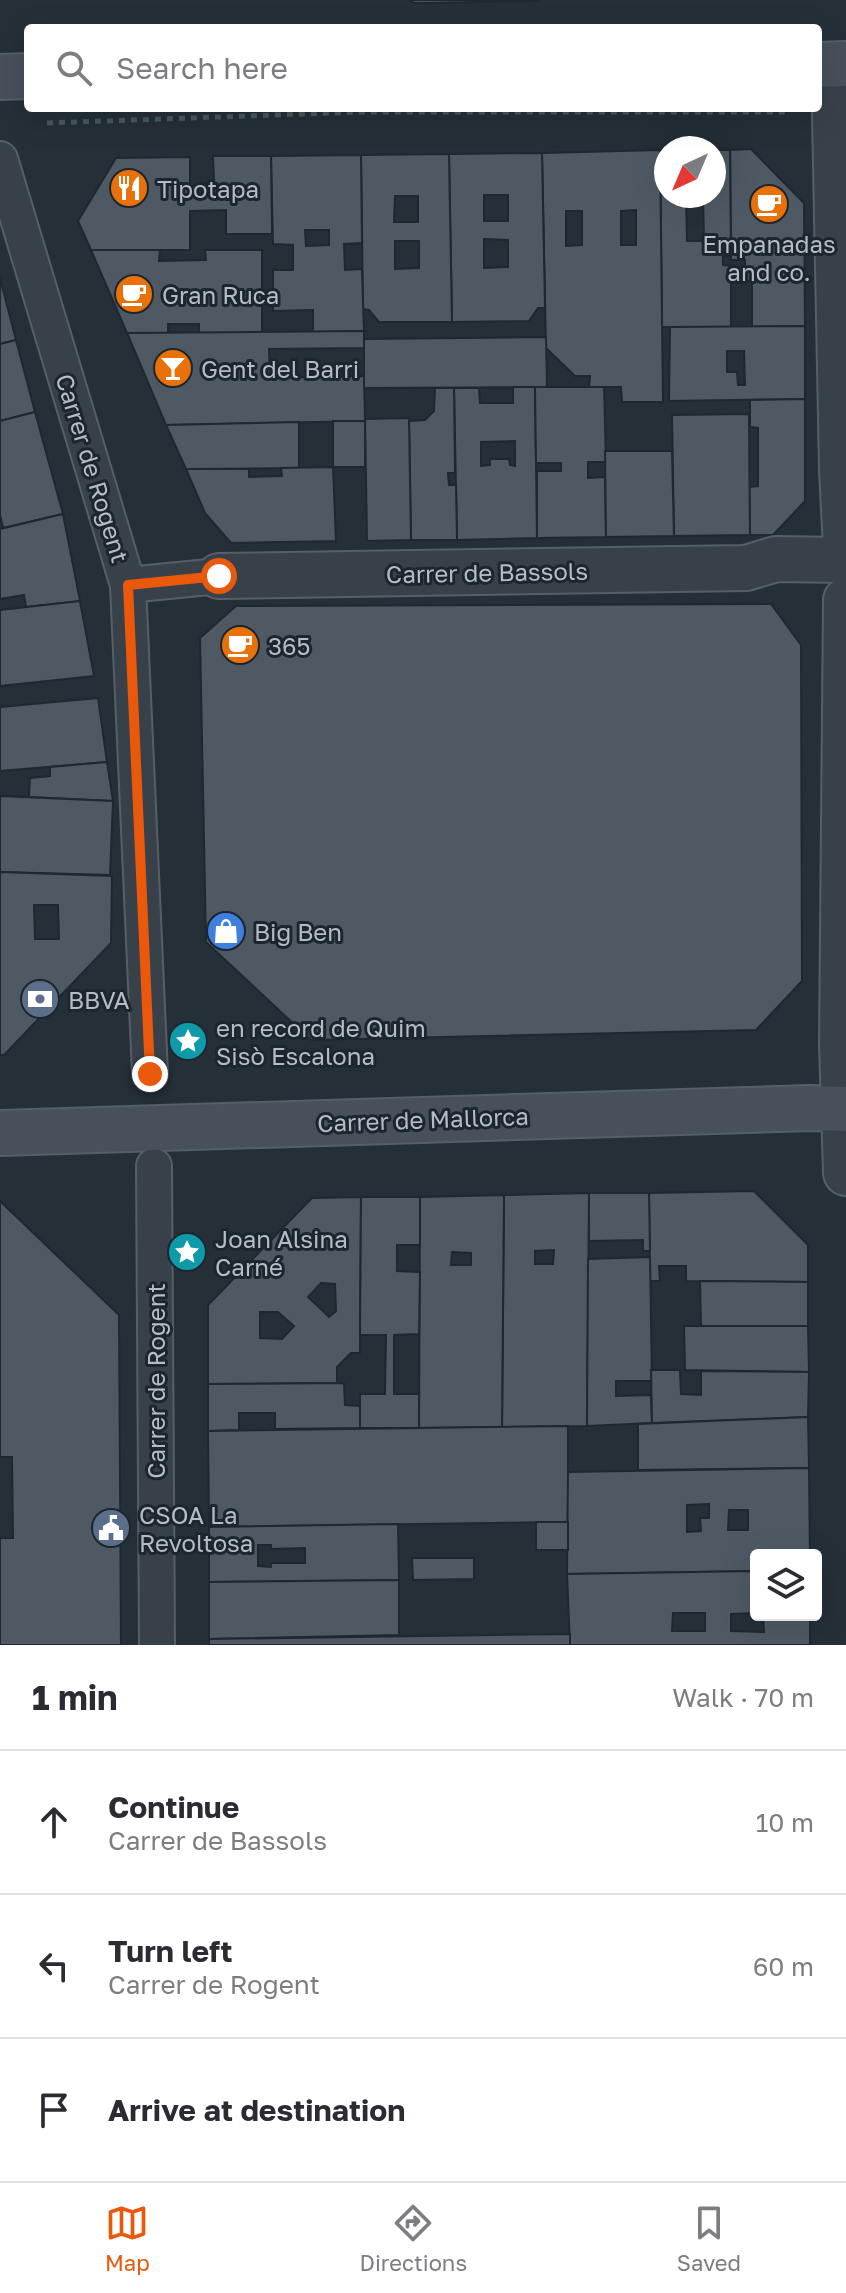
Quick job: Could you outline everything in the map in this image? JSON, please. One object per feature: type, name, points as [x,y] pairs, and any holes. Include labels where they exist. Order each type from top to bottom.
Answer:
[{"type":"main road","points":[[0,77],[24,76]]},
{"type":"main road","name":"Carrer de Mallorca","points":[[0,1133],[845,1109]]},
{"type":"street","points":[[833,65],[846,549]]},
{"type":"street","name":"Carrer de Rogent","points":[[0,159],[128,585],[150,1074]]},
{"type":"street","name":"Carrer de Bassols","points":[[128,585],[219,576],[746,568],[776,559],[846,560]]},
{"type":"street","points":[[846,600],[846,1173]]},
{"type":"street","name":"Carrer de Rogent","points":[[154,1166],[157,1645]]},
{"type":"path","points":[[822,111],[836,111]]},
{"type":"path","points":[[44,123],[360,112]]},
{"type":"building","points":[[408,0],[539,0],[539,1],[415,3]]},
{"type":"building","points":[[751,149],[804,203],[805,326],[752,327],[752,281],[745,281],[745,260],[731,260],[730,150]]},
{"type":"building","points":[[654,150],[654,208],[661,208],[663,402],[622,402],[621,387],[589,387],[590,376],[575,376],[546,348],[542,153]],"holes":[[[636,210],[636,245],[621,245],[621,211]],[[566,211],[582,211],[582,245],[566,246]]]},
{"type":"building","points":[[726,150],[730,150],[731,256],[723,256],[723,265],[731,266],[731,327],[662,327],[661,208],[686,208],[687,241],[704,241],[703,208],[726,208]]},
{"type":"building","points":[[542,153],[545,308],[538,308],[529,321],[452,322],[449,154]],"holes":[[[484,195],[508,195],[508,221],[484,221]],[[484,239],[508,240],[508,267],[484,268]]]},
{"type":"building","points":[[449,154],[452,322],[379,322],[369,310],[363,309],[361,155]],"holes":[[[395,196],[418,196],[418,222],[394,222]],[[395,241],[419,241],[419,268],[395,269]]]},
{"type":"building","points":[[361,155],[362,243],[344,244],[345,270],[362,269],[364,331],[313,332],[313,310],[273,311],[273,270],[293,270],[293,245],[273,244],[271,156]],"holes":[[[305,230],[329,230],[329,245],[306,246]]]},
{"type":"building","points":[[213,156],[271,156],[272,234],[226,234],[226,210],[190,211],[190,250],[91,250],[78,221],[116,158],[190,157],[190,194],[207,193],[214,182]]},
{"type":"building","points":[[91,250],[160,250],[159,261],[206,260],[205,250],[262,250],[262,333],[199,333],[199,324],[168,324],[168,334],[127,333]]},
{"type":"building","points":[[0,278],[16,340],[0,344]]},
{"type":"building","points":[[805,326],[805,399],[669,401],[670,327]],"holes":[[[727,351],[744,351],[745,385],[738,385],[737,372],[727,372]]]},
{"type":"building","points":[[364,331],[364,348],[269,349],[270,378],[364,376],[365,421],[166,425],[127,333]]},
{"type":"building","points":[[546,337],[547,387],[364,388],[364,339]]},
{"type":"building","points":[[16,340],[35,412],[0,421],[0,344]]},
{"type":"building","points":[[513,387],[535,387],[537,538],[457,540],[454,388],[479,388],[480,403],[513,403]],"holes":[[[515,441],[515,466],[510,465],[509,459],[490,459],[490,465],[481,466],[481,442]]]},
{"type":"building","points":[[535,387],[604,387],[606,462],[588,462],[588,478],[605,477],[606,537],[537,538],[537,471],[561,471],[561,463],[536,463]]},
{"type":"building","points":[[435,388],[454,388],[455,473],[448,473],[449,485],[456,485],[457,540],[411,540],[409,421],[425,420],[434,411]]},
{"type":"building","points":[[805,399],[805,501],[773,535],[750,535],[749,487],[758,486],[758,428],[750,427],[750,400]]},
{"type":"building","points":[[35,412],[63,514],[3,528],[0,515],[0,421]]},
{"type":"building","points":[[749,414],[750,535],[674,536],[672,415]]},
{"type":"building","points":[[409,418],[411,540],[367,541],[365,419]]},
{"type":"building","points":[[333,421],[365,421],[365,467],[333,467]]},
{"type":"building","points":[[299,422],[299,468],[186,469],[166,425]]},
{"type":"building","points":[[605,451],[672,451],[674,536],[606,537]]},
{"type":"building","points":[[333,467],[336,541],[231,543],[205,513],[186,469],[249,469],[249,477],[282,476],[281,468]]},
{"type":"building","points":[[63,514],[80,601],[26,607],[24,595],[0,599],[0,529]]},
{"type":"building","points":[[80,601],[94,676],[0,686],[0,610]]},
{"type":"building","points":[[771,604],[801,645],[802,981],[756,1030],[311,1040],[206,942],[200,638],[236,606]]},
{"type":"building","points":[[98,698],[107,762],[0,771],[0,707]]},
{"type":"building","points":[[107,762],[113,801],[29,797],[30,778],[50,776],[50,767]]},
{"type":"building","points":[[0,796],[113,801],[110,875],[0,872]]},
{"type":"building","points":[[0,872],[112,876],[111,943],[4,1055],[0,1055]],"holes":[[[34,905],[58,905],[59,939],[35,939]]]},
{"type":"building","points":[[754,1191],[808,1245],[808,1282],[686,1281],[686,1266],[659,1266],[660,1281],[650,1281],[649,1193]]},
{"type":"building","points":[[589,1193],[587,1426],[502,1427],[504,1195]],"holes":[[[554,1250],[553,1264],[535,1264],[535,1251]]]},
{"type":"building","points":[[589,1193],[649,1193],[650,1251],[643,1251],[643,1240],[589,1241]]},
{"type":"building","points":[[504,1195],[502,1427],[419,1428],[420,1197]],"holes":[[[452,1252],[471,1253],[471,1265],[451,1265]]]},
{"type":"building","points":[[361,1197],[360,1353],[351,1353],[337,1367],[337,1383],[208,1384],[208,1305],[312,1198]],"holes":[[[321,1283],[335,1284],[336,1311],[329,1317],[308,1297]],[[260,1312],[278,1312],[294,1326],[282,1339],[260,1338]]]},
{"type":"building","points":[[361,1197],[420,1197],[420,1245],[397,1245],[397,1271],[420,1272],[419,1334],[394,1335],[394,1394],[419,1394],[419,1428],[360,1428],[360,1394],[385,1394],[386,1335],[360,1335]]},
{"type":"building","points":[[0,1201],[119,1315],[121,1645],[0,1645],[0,1538],[13,1538],[12,1457],[0,1457]]},
{"type":"building","points":[[650,1257],[652,1381],[616,1381],[616,1396],[651,1395],[652,1423],[587,1426],[588,1259]]},
{"type":"building","points":[[700,1281],[808,1282],[808,1326],[701,1326]]},
{"type":"building","points":[[684,1326],[808,1326],[809,1372],[685,1370]]},
{"type":"building","points":[[651,1370],[680,1370],[681,1394],[701,1395],[701,1371],[809,1372],[808,1417],[652,1423]]},
{"type":"building","points":[[344,1383],[345,1405],[360,1406],[360,1428],[275,1429],[275,1413],[239,1413],[239,1430],[208,1431],[208,1384]]},
{"type":"building","points":[[808,1417],[809,1468],[638,1470],[638,1424]]},
{"type":"building","points":[[568,1426],[568,1522],[209,1527],[208,1431]]},
{"type":"building","points":[[809,1468],[810,1549],[750,1549],[750,1571],[567,1574],[568,1472]],"holes":[[[709,1504],[709,1518],[700,1518],[701,1531],[687,1532],[687,1505]],[[729,1510],[748,1510],[748,1530],[728,1530]]]},
{"type":"building","points":[[536,1522],[568,1522],[568,1550],[536,1550]]},
{"type":"building","points":[[398,1524],[399,1580],[209,1582],[209,1527]],"holes":[[[258,1545],[271,1545],[271,1549],[305,1548],[305,1563],[258,1566]]]},
{"type":"building","points":[[412,1558],[474,1558],[474,1579],[413,1580]]},
{"type":"building","points":[[750,1571],[750,1613],[731,1614],[731,1631],[764,1632],[763,1621],[810,1621],[810,1645],[570,1645],[567,1574]],"holes":[[[673,1613],[705,1613],[705,1631],[672,1631]]]},
{"type":"building","points":[[399,1580],[399,1635],[209,1639],[209,1582]]},
{"type":"building","points":[[570,1634],[570,1645],[209,1645],[209,1639]]},
{"type":"place","name":"Tipotapa","points":[[129,188]]},
{"type":"place","name":"Empanadas and co.","points":[[769,204]]},
{"type":"place","name":"Gran Ruca","points":[[134,294]]},
{"type":"place","name":"Gent del Barri","points":[[173,368]]},
{"type":"place","name":"365","points":[[240,645]]},
{"type":"place","name":"Big Ben","points":[[226,931]]},
{"type":"place","name":"BBVA","points":[[40,999]]},
{"type":"place","name":"en record de Quim Sisò Escalona","points":[[188,1041]]},
{"type":"place","name":"Joan Alsina Carné","points":[[187,1252]]},
{"type":"place","name":"CSOA La Revoltosa","points":[[111,1528]]},
{"type":"route","points":[[150,1074],[128,585],[219,576]]}]
